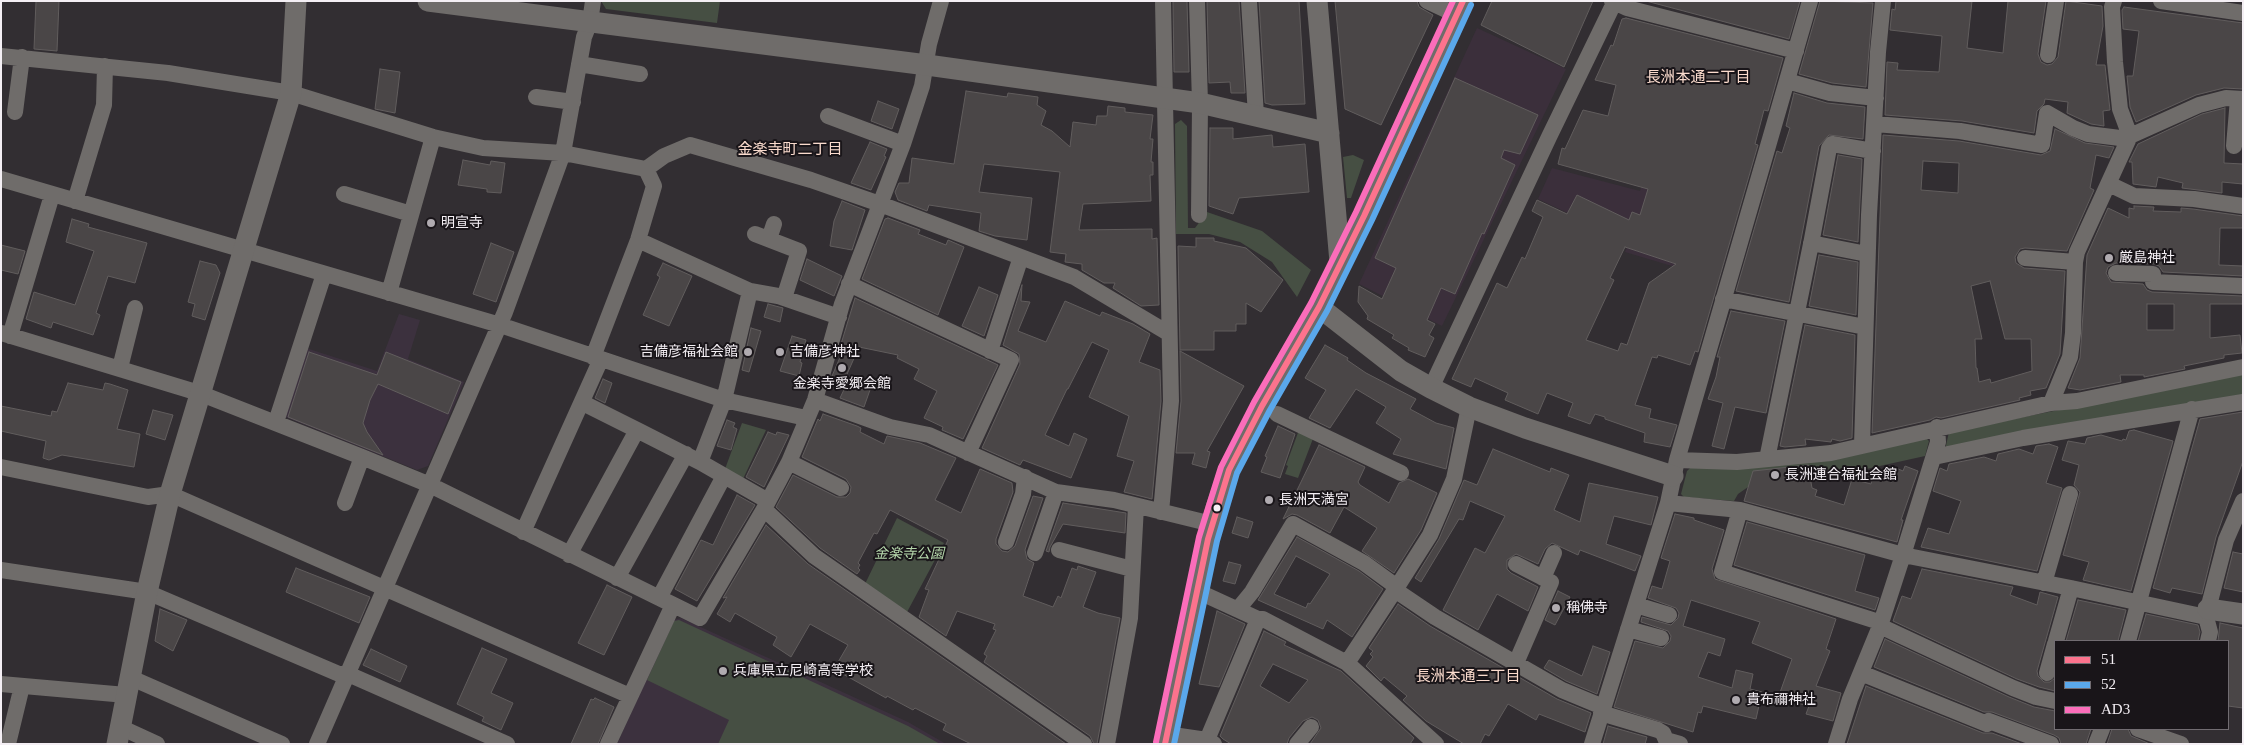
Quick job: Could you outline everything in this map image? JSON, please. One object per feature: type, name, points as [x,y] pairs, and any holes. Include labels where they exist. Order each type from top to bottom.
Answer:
[{"type":"street","points":[[157,744],[119,736],[128,686],[147,592],[170,494],[291,93],[296,1]]},
{"type":"street","points":[[428,1],[591,12],[927,65],[1200,103],[1329,133]]},
{"type":"street","points":[[52,195],[6,334],[199,393],[276,422],[430,485],[700,618],[789,462],[806,418],[816,400],[850,284],[903,144],[927,65],[929,44],[941,1]]},
{"type":"street","points":[[1161,512],[1170,401],[1163,1]]},
{"type":"street","points":[[1197,1],[1200,103],[1198,216]]},
{"type":"street","points":[[1249,1],[1256,116]]},
{"type":"street","points":[[1317,1],[1340,264]]},
{"type":"street","points":[[1258,619],[1210,742],[1166,739],[1212,524],[1226,479],[1241,444],[1319,308],[1460,8],[1427,1]]},
{"type":"street","points":[[1592,744],[1668,503],[1675,468],[1810,1]]},
{"type":"street","points":[[1862,445],[1867,254],[1883,1]]},
{"type":"street","points":[[2048,55],[2056,1]]},
{"type":"street","points":[[2051,404],[2070,356],[2077,252],[2130,136],[2120,109],[2114,62],[2112,7],[2114,1]]},
{"type":"street","points":[[2161,1],[2192,4],[2243,13]]},
{"type":"street","points":[[1431,388],[1614,2],[1627,8],[1796,51]]},
{"type":"street","points":[[317,744],[500,324],[563,153],[584,37],[591,12]]},
{"type":"street","points":[[1,56],[168,73],[291,93],[433,137],[483,148],[563,153],[646,169],[664,156],[690,145],[810,180],[880,204],[1074,277],[1168,334]]},
{"type":"street","points":[[15,112],[22,57]]},
{"type":"street","points":[[579,64],[640,74]]},
{"type":"street","points":[[75,201],[104,105],[105,66]]},
{"type":"street","points":[[1788,81],[1830,93],[1876,98]]},
{"type":"street","points":[[536,97],[573,102]]},
{"type":"street","points":[[1875,124],[1960,131],[2042,145],[2047,113],[2088,134],[2120,138],[2130,136],[2199,105],[2226,98],[2240,99],[2234,146]]},
{"type":"street","points":[[828,116],[903,144]]},
{"type":"street","points":[[389,292],[433,137]]},
{"type":"street","points":[[1767,459],[1829,148],[1832,144],[1873,151]]},
{"type":"street","points":[[523,532],[583,403],[638,240],[654,186],[646,169]]},
{"type":"street","points":[[1,179],[242,251],[500,324],[724,400],[806,418]]},
{"type":"street","points":[[2109,184],[2134,196],[2194,199],[2243,206]]},
{"type":"street","points":[[344,194],[411,214]]},
{"type":"street","points":[[774,224],[762,237],[799,251],[784,298]]},
{"type":"street","points":[[638,240],[750,291],[784,298],[839,317]]},
{"type":"street","points":[[1810,243],[1867,254]]},
{"type":"street","points":[[990,351],[1021,257]]},
{"type":"street","points":[[2025,258],[2075,262]]},
{"type":"street","points":[[2116,273],[2153,274],[2153,282],[2243,286]]},
{"type":"street","points":[[276,422],[324,274]]},
{"type":"street","points":[[850,284],[1011,360],[968,453]]},
{"type":"street","points":[[617,578],[693,458],[724,400],[750,291]]},
{"type":"street","points":[[1723,299],[1865,327]]},
{"type":"street","points":[[120,368],[135,308]]},
{"type":"street","points":[[1319,308],[1376,353],[1431,388],[1469,407],[1542,434],[1675,468],[1831,453],[1937,427],[2243,367]]},
{"type":"street","points":[[816,400],[890,427],[929,435],[1056,492],[1114,500],[1212,524]]},
{"type":"street","points":[[1934,457],[2023,438],[2243,402]]},
{"type":"street","points":[[583,403],[693,458],[724,476],[766,505],[814,556],[1084,744]]},
{"type":"street","points":[[1347,663],[1430,534],[1454,480],[1469,407]]},
{"type":"street","points":[[2128,640],[2192,409]]},
{"type":"street","points":[[1277,414],[1402,473]]},
{"type":"street","points":[[1836,744],[1850,699],[1880,626],[1903,555],[1938,442],[1937,427]]},
{"type":"street","points":[[569,555],[637,430]]},
{"type":"street","points":[[345,502],[362,458]]},
{"type":"street","points":[[789,462],[840,488]]},
{"type":"street","points":[[1,467],[148,497],[170,494],[630,696]]},
{"type":"street","points":[[608,744],[630,696],[666,602],[724,476]]},
{"type":"street","points":[[1006,542],[1023,494],[1025,477]]},
{"type":"street","points":[[1035,553],[1056,492]]},
{"type":"street","points":[[2044,583],[2070,494]]},
{"type":"street","points":[[2208,640],[2210,632],[2207,613],[2226,540],[2243,501]]},
{"type":"street","points":[[1668,503],[1740,510],[1903,555],[2139,602],[2207,613],[2243,614]]},
{"type":"street","points":[[1107,744],[1130,618],[1136,506]]},
{"type":"street","points":[[1740,510],[1722,572],[1876,621],[1880,626],[2014,688],[2054,702]]},
{"type":"street","points":[[1238,609],[1252,592],[1293,524],[1337,547],[1435,617],[1562,690],[1602,710],[1658,730],[1663,733],[1666,740],[1680,744]]},
{"type":"street","points":[[1059,550],[1132,569]]},
{"type":"street","points":[[1543,578],[1554,553]]},
{"type":"street","points":[[1516,564],[1551,582],[1516,663]]},
{"type":"street","points":[[1,570],[147,592],[339,674],[348,674],[507,744]]},
{"type":"street","points":[[2057,640],[2072,588]]},
{"type":"street","points":[[1197,591],[1258,619],[1263,619],[1347,663],[1436,744]]},
{"type":"street","points":[[1636,605],[1669,615]]},
{"type":"street","points":[[1628,629],[1661,638]]},
{"type":"street","points":[[2047,673],[2054,650]]},
{"type":"street","points":[[1861,673],[1988,724],[1989,721],[2051,744]]},
{"type":"street","points":[[1,684],[22,686],[128,686],[282,744]]},
{"type":"street","points":[[8,744],[22,686]]},
{"type":"street","points":[[1296,744],[1311,728]]},
{"type":"street","points":[[2096,744],[2102,730]]},
{"type":"street","points":[[2184,730],[2185,744]]},
{"type":"street","points":[[2144,735],[2181,744]]},
{"type":"shaded area","points":[[1477,28],[1566,69],[1442,326],[1359,284]]},
{"type":"shaded area","points":[[1552,168],[1640,191],[1646,168],[1692,272],[1625,252],[1629,242],[1538,199]]},
{"type":"shaded area","points":[[399,314],[420,320],[408,359],[464,382],[428,466],[417,470],[283,416],[306,348],[377,371]]},
{"type":"shaded area","name":"兵庫県立尼崎高等学校","points":[[681,618],[908,722],[946,744],[617,744],[673,620]]},
{"type":"green space","points":[[601,1],[720,1],[717,23],[606,9]]},
{"type":"green space","points":[[1181,120],[1187,126],[1188,228],[1195,228],[1207,212],[1262,231],[1311,270],[1297,297],[1272,262],[1240,242],[1209,234],[1176,234],[1175,124]]},
{"type":"green space","points":[[1353,155],[1364,160],[1351,198],[1347,198],[1343,157]]},
{"type":"green space","points":[[2243,373],[2243,395],[1945,450],[1949,432]]},
{"type":"green space","points":[[742,423],[766,430],[743,479],[725,469]]},
{"type":"green space","points":[[1299,430],[1314,436],[1298,478],[1285,474],[1288,466],[1286,465]]},
{"type":"green space","points":[[1924,436],[1929,441],[1925,456],[1812,481],[1748,487],[1738,494],[1734,501],[1684,497],[1681,494],[1687,471],[1690,468]]},
{"type":"green space","name":"金楽寺公園","points":[[897,518],[944,543],[906,614],[865,584]]},
{"type":"green space","name":"兵庫県立尼崎高等学校","points":[[679,620],[908,726],[940,744],[718,744],[729,720],[647,680],[674,621]]},
{"type":"building","points":[[36,1],[59,1],[57,51],[34,49]]},
{"type":"building","points":[[1173,1],[1187,1],[1189,72],[1174,72]]},
{"type":"building","points":[[1207,1],[1239,1],[1245,93],[1231,93],[1230,82],[1209,83]]},
{"type":"building","points":[[1259,1],[1299,1],[1305,104],[1272,105],[1265,103]]},
{"type":"building","points":[[1335,1],[1417,1],[1419,7],[1433,15],[1381,125],[1345,109]]},
{"type":"building","points":[[1492,1],[1593,1],[1564,67],[1481,25]]},
{"type":"building","points":[[1646,1],[1800,1],[1789,39]]},
{"type":"building","points":[[1820,1],[1873,3],[1866,87],[1832,83],[1799,74]]},
{"type":"building","points":[[1896,1],[1972,1],[1967,48],[2003,53],[2008,1],[2046,1],[2038,54],[2041,62],[2047,65],[2052,64],[2058,57],[2066,1],[2102,6],[2103,26],[2096,65],[2105,65],[2110,110],[2103,111],[2104,126],[2091,124],[2067,113],[2068,102],[2045,99],[2044,104],[2037,111],[2034,133],[1962,121],[1885,115],[1887,62],[1898,63],[1897,70],[1939,72],[1942,36],[1890,30],[1892,9],[1895,10]]},
{"type":"building","points":[[2124,7],[2243,23],[2243,89],[2224,88],[2196,95],[2136,122],[2130,107],[2127,76],[2133,76],[2139,31],[2123,29],[2122,10]]},
{"type":"building","points":[[1626,18],[1783,58],[1768,111],[1764,110],[1755,144],[1758,145],[1698,352],[1695,351],[1690,365],[1658,355],[1657,358],[1652,357],[1635,405],[1651,409],[1649,418],[1677,425],[1670,447],[1644,442],[1645,433],[1605,419],[1605,417],[1595,414],[1590,424],[1568,416],[1573,403],[1547,393],[1538,414],[1505,400],[1508,393],[1475,378],[1471,387],[1452,379],[1497,283],[1507,288],[1522,257],[1525,259],[1543,217],[1532,211],[1537,200],[1567,214],[1577,195],[1629,220],[1632,212],[1640,215],[1648,189],[1558,164],[1562,148],[1565,149],[1583,110],[1608,116],[1616,85],[1595,80],[1611,45],[1613,46],[1622,19]],"holes":[[[1625,247],[1676,264],[1649,283],[1627,345],[1621,343],[1618,351],[1586,340],[1614,280],[1610,278]]]},
{"type":"building","points":[[380,69],[400,72],[395,113],[375,109]]},
{"type":"building","points":[[1455,78],[1538,115],[1520,154],[1504,150],[1501,158],[1515,165],[1455,294],[1441,288],[1427,320],[1435,324],[1429,335],[1434,338],[1425,357],[1408,350],[1409,348],[1392,338],[1394,335],[1367,319],[1368,316],[1358,302],[1359,286],[1382,299],[1396,268],[1375,258]]},
{"type":"building","points":[[966,91],[1007,97],[1008,93],[1038,97],[1037,105],[1046,111],[1041,125],[1052,131],[1070,147],[1073,122],[1096,125],[1097,116],[1107,116],[1108,106],[1125,108],[1125,112],[1153,115],[1150,139],[1153,139],[1151,162],[1153,162],[1153,175],[1150,175],[1151,201],[1083,204],[1079,230],[1152,229],[1152,239],[1157,238],[1159,305],[1141,306],[1113,288],[1115,283],[1104,283],[1082,270],[1082,264],[1065,262],[1066,254],[1050,252],[1060,172],[984,164],[979,192],[1032,198],[1027,240],[995,236],[979,231],[981,213],[929,205],[927,211],[898,200],[895,192],[899,183],[909,183],[912,158],[954,164]]},
{"type":"building","points":[[1794,93],[1827,103],[1865,107],[1863,139],[1829,135],[1819,146],[1789,302],[1736,291],[1777,151],[1782,153],[1790,128],[1786,126]]},
{"type":"building","points":[[878,101],[899,109],[892,129],[871,121]]},
{"type":"building","points":[[2225,108],[2224,163],[2243,164],[2243,184],[2222,182],[2222,193],[2182,188],[2183,183],[2158,177],[2156,187],[2133,184],[2132,162],[2129,162],[2138,144],[2202,114]]},
{"type":"building","points":[[1210,128],[1233,128],[1233,139],[1272,135],[1273,147],[1305,144],[1309,192],[1239,198],[1233,214],[1209,206]]},
{"type":"building","points":[[2055,129],[2085,143],[2114,147],[2109,158],[2096,155],[2090,188],[2094,190],[2067,251],[2025,248],[2020,249],[2015,257],[2016,263],[2024,268],[2065,271],[2060,354],[2046,388],[2030,391],[2031,395],[2019,398],[2020,400],[1941,418],[1936,417],[1872,433],[1883,135],[1959,141],[2041,155],[2050,151]],"holes":[[[1923,161],[1959,163],[1958,193],[1921,190]],[[1990,281],[2005,339],[2031,339],[2032,371],[1991,383],[1990,379],[1979,382],[1976,368],[1975,339],[1982,339],[1971,286]]]},
{"type":"building","points":[[870,142],[887,149],[884,156],[886,157],[871,190],[851,183]]},
{"type":"building","points":[[1838,155],[1862,159],[1858,242],[1823,235]]},
{"type":"building","points":[[463,160],[490,165],[491,161],[505,163],[501,193],[487,192],[487,189],[458,185]]},
{"type":"building","points":[[842,201],[865,210],[852,250],[830,246],[834,221]]},
{"type":"building","points":[[2134,206],[2154,207],[2153,211],[2181,212],[2181,208],[2243,216],[2243,228],[2220,228],[2219,265],[2243,266],[2243,276],[2163,272],[2159,266],[2154,264],[2116,263],[2108,267],[2106,273],[2111,282],[2143,284],[2147,290],[2152,292],[2243,296],[2243,304],[2210,304],[2210,338],[2240,335],[2242,353],[2224,355],[2224,358],[2184,366],[2185,369],[2144,377],[2144,375],[2120,375],[2121,382],[2080,390],[2068,388],[2080,358],[2087,255],[2108,208],[2129,218],[2129,208],[2134,209]],"holes":[[[2147,304],[2174,304],[2174,330],[2147,330]]]},
{"type":"building","points":[[888,218],[920,230],[918,234],[946,245],[948,240],[964,247],[938,315],[862,279],[885,219]]},
{"type":"building","points":[[72,219],[89,224],[88,227],[147,243],[135,283],[108,276],[96,313],[100,315],[93,335],[53,322],[51,328],[26,319],[34,292],[75,305],[94,251],[66,242]]},
{"type":"building","points":[[1196,238],[1214,238],[1214,241],[1246,248],[1283,280],[1261,312],[1246,303],[1246,324],[1236,324],[1236,331],[1214,331],[1214,350],[1180,350],[1178,246],[1196,247]]},
{"type":"building","points":[[491,243],[514,252],[496,302],[473,294]]},
{"type":"building","points":[[1,245],[25,251],[18,274],[1,270]]},
{"type":"building","points":[[1819,255],[1858,262],[1856,315],[1809,306]]},
{"type":"building","points":[[807,259],[842,276],[834,296],[800,280]]},
{"type":"building","points":[[200,261],[216,265],[220,273],[205,320],[192,316],[195,304],[188,302]]},
{"type":"building","points":[[663,263],[692,276],[669,326],[643,315],[660,277],[657,275]]},
{"type":"building","points":[[1022,285],[1021,301],[1030,302],[1018,331],[1046,342],[1065,301],[1100,316],[1102,312],[1133,324],[1150,334],[1139,362],[1160,370],[1161,401],[1152,499],[1124,492],[1134,461],[1117,456],[1129,416],[1089,397],[1109,350],[1092,342],[1045,435],[1069,446],[1074,433],[1087,439],[1071,478],[1023,460],[1020,465],[982,448],[1020,364],[1019,354],[1003,345]]},
{"type":"building","points":[[979,287],[998,295],[984,336],[962,326]]},
{"type":"building","points":[[855,298],[998,365],[963,439],[942,430],[943,427],[924,418],[937,391],[914,379],[919,369],[897,358],[898,355],[859,347],[844,381],[832,376],[841,355],[838,354]]},
{"type":"building","points":[[768,304],[783,308],[780,322],[764,317]]},
{"type":"building","points":[[1731,311],[1785,321],[1766,413],[1735,407],[1724,449],[1712,446],[1723,403],[1708,399],[1716,377],[1720,357],[1717,357]]},
{"type":"building","points":[[1805,325],[1855,335],[1852,438],[1840,441],[1832,439],[1831,442],[1805,439],[1806,445],[1785,447],[1780,446]]},
{"type":"building","points":[[751,328],[761,331],[749,372],[742,370]]},
{"type":"building","points":[[792,336],[806,340],[800,362],[802,363],[799,376],[780,371]]},
{"type":"building","points":[[1325,345],[1348,358],[1347,360],[1366,373],[1416,399],[1410,409],[1436,423],[1454,428],[1446,469],[1393,454],[1401,439],[1376,423],[1386,407],[1356,389],[1330,428],[1309,418],[1326,390],[1305,378]]},
{"type":"building","points":[[1180,351],[1244,386],[1207,451],[1210,452],[1206,468],[1192,464],[1195,453],[1176,453],[1181,401]]},
{"type":"building","points":[[309,352],[377,375],[386,352],[461,382],[448,414],[378,384],[370,400],[363,423],[383,455],[288,417]]},
{"type":"building","points":[[850,377],[871,387],[864,407],[840,398]]},
{"type":"building","points":[[603,379],[612,383],[605,403],[595,398]]},
{"type":"building","points":[[68,383],[103,390],[105,383],[128,390],[117,429],[140,434],[134,467],[62,455],[49,460],[43,458],[46,441],[1,431],[1,406],[51,416],[52,411],[57,412]]},
{"type":"building","points":[[153,410],[173,415],[165,440],[146,434]]},
{"type":"building","points":[[2243,412],[2243,461],[2216,537],[2202,594],[2172,588],[2170,593],[2153,588],[2200,419]]},
{"type":"building","points":[[823,414],[857,426],[861,428],[860,432],[884,444],[887,436],[920,443],[956,458],[935,500],[961,513],[980,469],[1012,483],[1013,492],[996,539],[996,544],[1002,551],[1008,552],[1015,546],[1033,496],[1043,498],[1025,550],[1027,559],[1034,563],[1023,596],[1053,607],[1058,596],[1061,598],[1072,568],[1077,570],[1078,566],[1096,572],[1083,607],[1120,618],[1097,744],[1094,744],[1090,736],[984,662],[987,656],[984,654],[996,630],[993,629],[995,624],[957,611],[946,636],[919,617],[929,590],[925,589],[948,540],[890,510],[877,534],[874,533],[858,563],[860,570],[857,574],[820,548],[776,507],[793,475],[837,497],[846,497],[850,493],[851,487],[846,479],[802,457],[818,419],[820,421]]},
{"type":"building","points":[[727,420],[735,423],[733,427],[737,429],[731,450],[717,446]]},
{"type":"building","points":[[1278,426],[1295,434],[1280,478],[1261,472],[1267,457],[1265,456]]},
{"type":"building","points":[[2134,430],[2173,441],[2131,591],[2083,580],[2089,562],[2063,555],[2080,492],[2074,485],[2079,465],[2062,460],[2068,441],[2085,444],[2087,438],[2101,435],[2122,441],[2123,439],[2126,440],[2129,431]]},
{"type":"building","points":[[768,432],[776,435],[777,432],[789,435],[764,487],[746,477]]},
{"type":"building","points":[[2049,444],[2058,447],[2046,483],[2062,488],[2037,571],[1921,547],[1928,528],[1949,534],[1961,501],[1933,491],[1940,468],[1947,471],[1949,464],[1984,457],[1996,461],[1998,454],[2019,449],[2033,454],[2036,446]]},
{"type":"building","points":[[1319,445],[1365,467],[1358,482],[1360,485],[1389,503],[1399,483],[1408,479],[1437,493],[1421,530],[1394,573],[1362,551],[1377,528],[1344,507],[1330,533],[1297,515],[1292,514],[1283,519]]},
{"type":"building","points":[[1493,449],[1550,472],[1551,468],[1569,475],[1554,510],[1580,522],[1589,483],[1658,497],[1651,525],[1614,516],[1606,544],[1641,556],[1635,571],[1580,550],[1578,555],[1552,543],[1545,549],[1538,564],[1516,554],[1507,560],[1507,569],[1511,573],[1538,587],[1528,611],[1497,594],[1478,630],[1443,610],[1475,548],[1485,553],[1505,516],[1470,501],[1463,520],[1459,519],[1421,582],[1415,578],[1439,539],[1464,480],[1477,485]]},
{"type":"building","points":[[1808,465],[1812,488],[1817,490],[1815,496],[1844,505],[1852,479],[1871,484],[1873,477],[1892,482],[1896,468],[1903,471],[1905,466],[1918,471],[1901,520],[1903,520],[1897,542],[1744,501],[1753,471]]},
{"type":"building","points":[[737,495],[755,505],[697,601],[675,589],[701,540],[713,545]]},
{"type":"building","points":[[1063,503],[1126,513],[1125,533],[1063,524],[1049,552],[1046,551]]},
{"type":"building","points":[[1675,514],[1694,518],[1694,520],[1724,530],[1712,569],[1715,579],[1836,619],[1826,649],[1830,651],[1816,686],[1841,693],[1833,721],[1806,714],[1809,706],[1778,698],[1792,659],[1752,643],[1760,622],[1691,600],[1683,626],[1725,639],[1720,656],[1708,652],[1698,677],[1732,688],[1736,670],[1753,674],[1750,689],[1762,692],[1756,719],[1703,706],[1701,713],[1698,712],[1693,732],[1614,707],[1635,641],[1663,648],[1670,641],[1671,636],[1668,631],[1641,622],[1642,617],[1671,625],[1678,618],[1679,613],[1676,608],[1648,598],[1652,586],[1662,589],[1670,561],[1661,558]]},
{"type":"building","points":[[1237,517],[1253,522],[1248,538],[1232,533]]},
{"type":"building","points":[[1747,522],[1865,555],[1855,591],[1879,598],[1875,610],[1734,565]]},
{"type":"building","points":[[766,525],[808,564],[1066,744],[971,744],[943,730],[946,724],[915,708],[913,710],[887,696],[886,698],[834,669],[848,645],[810,624],[791,657],[773,645],[777,637],[735,613],[730,622],[717,614],[727,597],[723,598]]},
{"type":"building","points":[[1297,537],[1359,571],[1383,589],[1352,637],[1327,620],[1323,629],[1258,600]],"holes":[[[1296,556],[1330,574],[1306,608],[1274,594]]]},
{"type":"building","points":[[2233,552],[2243,554],[2243,592],[2224,588]]},
{"type":"building","points":[[1229,562],[1241,565],[1235,584],[1223,581]]},
{"type":"building","points":[[296,568],[370,597],[359,623],[286,592]]},
{"type":"building","points":[[1922,569],[2013,587],[2010,595],[2037,605],[2040,592],[2058,597],[2037,671],[2038,676],[2044,682],[2050,682],[2054,679],[2054,691],[2017,679],[1893,621],[1902,596],[1911,599]]},
{"type":"building","points":[[607,585],[632,597],[604,655],[578,643]]},
{"type":"building","name":"稱佛寺","points":[[1558,591],[1570,597],[1555,625],[1545,620]]},
{"type":"building","points":[[2078,600],[2126,610],[2118,640],[2066,640]]},
{"type":"building","points":[[1398,604],[1430,626],[1557,699],[1591,713],[1585,732],[1539,714],[1536,720],[1508,704],[1489,736],[1485,734],[1480,744],[1464,744],[1426,721],[1403,700],[1407,696],[1384,677],[1381,681],[1366,666],[1373,657],[1370,654],[1373,651],[1369,648]]},
{"type":"building","points":[[160,609],[187,620],[173,651],[155,641]]},
{"type":"building","points":[[1217,611],[1245,624],[1219,687],[1199,684]]},
{"type":"building","points":[[2146,614],[2198,625],[2200,632],[2198,640],[2138,640]]},
{"type":"building","points":[[2220,623],[2243,628],[2243,708],[2229,706],[2229,640],[2218,640]]},
{"type":"building","points":[[1264,631],[1286,642],[1284,645],[1341,671],[1414,738],[1410,744],[1310,744],[1321,728],[1318,720],[1312,717],[1303,721],[1289,738],[1287,744],[1231,744],[1220,736]],"holes":[[[1273,664],[1308,680],[1289,703],[1260,686]]]},
{"type":"building","points":[[1885,639],[2009,697],[2034,707],[2054,711],[2054,730],[2091,730],[2086,744],[2061,744],[2059,738],[2054,735],[1992,712],[1984,712],[1874,667]]},
{"type":"building","points":[[1593,646],[1610,652],[1597,694],[1566,681],[1544,668],[1549,660],[1582,676]]},
{"type":"building","points":[[482,648],[507,659],[491,693],[513,703],[501,730],[482,721],[484,717],[457,704]]},
{"type":"building","points":[[371,649],[407,666],[400,682],[363,665]]},
{"type":"building","points":[[1866,686],[1983,733],[1992,733],[2022,744],[1847,744]]},
{"type":"building","points":[[595,698],[614,707],[598,744],[571,744],[591,699]]},
{"type":"building","points":[[1608,726],[1647,737],[1645,744],[1603,744]]},
{"type":"building","points":[[2112,730],[2128,730],[2131,736],[2150,744],[2107,744]]},
{"type":"transit line","name":"AD3","points":[[1156,742],[1199,537],[1221,467],[1254,402],[1311,303],[1356,212],[1453,1]]},
{"type":"transit line","name":"51","points":[[1165,744],[1208,539],[1229,470],[1262,406],[1319,307],[1364,216],[1463,1]]},
{"type":"transit line","name":"52","points":[[1174,744],[1217,541],[1237,473],[1270,410],[1327,311],[1372,220],[1471,5]]},
{"type":"place","name":"明宣寺","points":[[431,223]]},
{"type":"place","name":"厳島神社","points":[[2109,258]]},
{"type":"place","name":"吉備彦福祉会館","points":[[748,352]]},
{"type":"place","name":"吉備彦神社","points":[[780,352]]},
{"type":"place","name":"金楽寺愛郷会館","points":[[842,368]]},
{"type":"place","name":"長洲連合福祉会館","points":[[1775,475]]},
{"type":"place","name":"長洲天満宮","points":[[1269,500]]},
{"type":"place","name":"稱佛寺","points":[[1556,608]]},
{"type":"place","name":"兵庫県立尼崎高等学校","points":[[723,671]]},
{"type":"place","name":"貴布禰神社","points":[[1736,700]]},
{"type":"district","name":"長洲本通二丁目","points":[[1698,78]]},
{"type":"district","name":"金楽寺町二丁目","points":[[790,150]]},
{"type":"district","name":"長洲本通三丁目","points":[[1468,677]]}]
